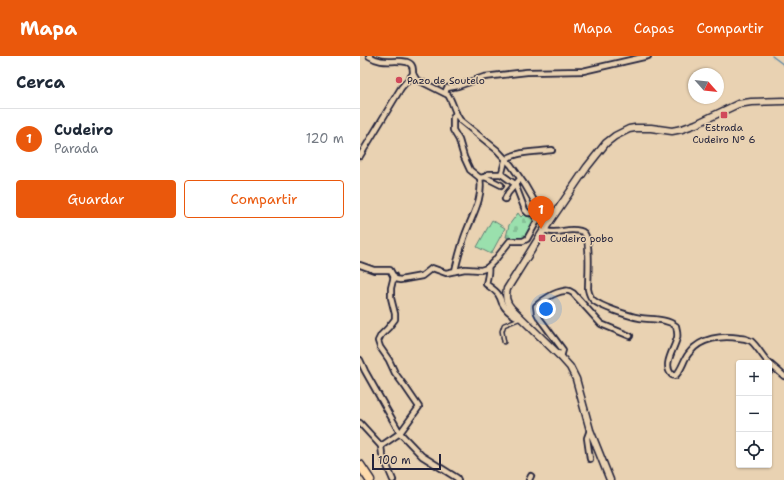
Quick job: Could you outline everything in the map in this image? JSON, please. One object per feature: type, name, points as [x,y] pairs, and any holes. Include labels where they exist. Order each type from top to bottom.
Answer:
[{"type":"highway","points":[[361,468],[370,480]]},
{"type":"street","points":[[369,56],[379,61],[402,61],[410,63],[416,79],[445,93],[449,97],[458,118],[462,123],[506,159],[538,208],[547,231],[574,230],[581,231],[585,234],[587,238],[589,294],[593,300],[632,316],[672,322],[676,326],[676,339],[670,354],[668,370],[672,375],[676,376],[680,372],[686,358],[692,350],[716,337],[734,337],[748,340],[753,343],[767,360]]},
{"type":"street","points":[[445,93],[447,88],[458,86],[484,77],[527,72],[583,71],[648,56]]},
{"type":"street","points":[[360,156],[401,88],[413,74]]},
{"type":"street","points":[[610,480],[590,430],[576,379],[570,367],[561,357],[509,305],[506,299],[506,293],[511,281],[545,228],[599,151],[609,140],[619,133],[629,129],[646,127],[672,131],[682,129],[738,104],[784,101]]},
{"type":"street","points":[[456,113],[453,118],[453,130],[459,140],[470,170],[501,185]]},
{"type":"street","points":[[494,181],[503,170],[503,164],[506,159],[511,156],[552,150]]},
{"type":"street","points":[[482,177],[488,174],[499,174],[515,184],[525,210],[528,213],[534,213]]},
{"type":"street","points":[[455,271],[463,240],[478,204],[482,177]]},
{"type":"street","points":[[504,200],[520,179]]},
{"type":"street","points":[[534,213],[538,208]]},
{"type":"street","points":[[360,265],[374,270],[390,270],[395,278],[400,280],[422,276],[432,268],[446,273],[465,269],[480,270],[488,267],[510,241],[523,241],[527,239],[537,221],[534,213]]},
{"type":"street","points":[[488,267],[489,269],[486,284],[500,296],[503,305],[512,315],[521,318]]},
{"type":"street","points":[[381,446],[400,433],[419,407],[394,372],[378,341],[395,318],[391,298],[391,288],[394,276]]},
{"type":"street","points":[[561,357],[563,350],[540,319],[536,306],[539,302],[564,291],[573,293],[590,314],[601,324],[630,336]]},
{"type":"street","points":[[360,360],[400,433],[422,456],[458,480]]},
{"type":"street","points":[[772,366],[784,376]]},
{"type":"street","points":[[360,423],[381,446],[382,454],[393,480]]},
{"type":"street","points":[[590,430],[587,438],[590,459]]},
{"type":"lane","points":[[504,342],[502,331],[504,325],[521,318]]},
{"type":"green space","points":[[518,213],[521,217],[524,214],[536,221],[528,235],[522,239],[506,237],[509,225]]},
{"type":"green space","points":[[492,220],[505,228],[491,254],[477,247]]},
{"type":"waterway","points":[[772,56],[784,65]]},
{"type":"place","name":"Pazo de Soutelo","points":[[399,80]]},
{"type":"place","name":"Estrada Cudeiro Nº 6","points":[[724,115]]},
{"type":"place","name":"Cudeiro","points":[[541,229]]},
{"type":"place","name":"Cudeiro pobo","points":[[542,238]]}]
